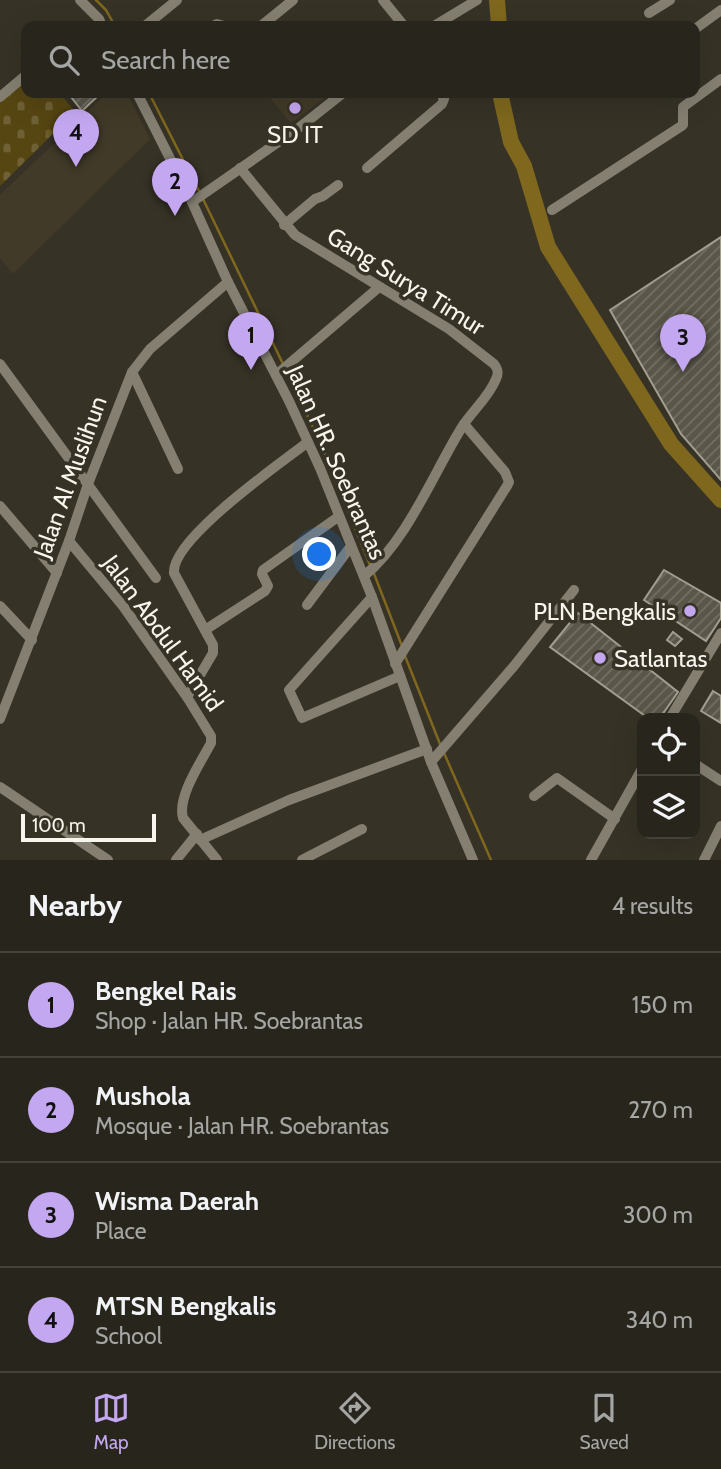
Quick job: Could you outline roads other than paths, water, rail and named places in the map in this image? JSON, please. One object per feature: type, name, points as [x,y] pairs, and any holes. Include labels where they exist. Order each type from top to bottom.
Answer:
[{"type":"street","points":[[80,0],[95,21]]},
{"type":"street","points":[[151,21],[177,0]]},
{"type":"street","points":[[267,21],[293,0]]},
{"type":"street","points":[[383,0],[400,21]]},
{"type":"street","points":[[442,21],[477,0]]},
{"type":"street","points":[[649,13],[670,0]]},
{"type":"street","points":[[700,25],[721,10]]},
{"type":"street","points":[[0,97],[21,79]]},
{"type":"street","points":[[700,94],[721,79]]},
{"type":"street","name":"Jalan HR. Soebrantas","points":[[144,98],[199,198],[228,282],[308,442],[351,545],[369,571],[372,597],[400,676],[427,749],[437,757],[473,860]]},
{"type":"street","points":[[199,198],[337,98]]},
{"type":"street","points":[[367,168],[442,104],[444,98]]},
{"type":"street","points":[[552,210],[683,125],[683,107],[695,98]]},
{"type":"street","name":"Gang Surya Timur","points":[[240,168],[295,235],[449,329],[494,364],[498,374],[494,384],[464,424],[412,516],[369,571]]},
{"type":"street","points":[[285,225],[315,199],[338,185]]},
{"type":"street","name":"Jalan Al Muslihun","points":[[0,719],[132,372],[150,349],[228,282]]},
{"type":"street","points":[[276,375],[378,288]]},
{"type":"street","points":[[0,364],[156,578]]},
{"type":"street","points":[[132,372],[178,469]]},
{"type":"street","points":[[396,664],[509,482],[505,472],[464,424]]},
{"type":"street","points":[[187,697],[213,653],[211,641],[174,573],[175,562],[213,516],[308,442]]},
{"type":"street","points":[[0,506],[57,573]]},
{"type":"street","points":[[205,630],[265,591],[268,586],[262,575],[263,570],[338,517]]},
{"type":"street","name":"Jalan Abdul Hamid","points":[[69,541],[123,606],[187,697],[211,739],[181,806],[183,818],[217,860]]},
{"type":"street","points":[[307,605],[351,545]]},
{"type":"street","points":[[437,757],[574,590]]},
{"type":"street","points":[[372,597],[289,690],[302,718],[400,676]]},
{"type":"street","points":[[0,606],[32,640]]},
{"type":"street","points":[[673,713],[721,633]]},
{"type":"street","points":[[176,860],[199,837],[289,800],[427,749]]},
{"type":"street","points":[[700,767],[721,782]]},
{"type":"street","points":[[591,860],[638,776]]},
{"type":"street","points":[[534,796],[557,778],[615,819]]},
{"type":"street","points":[[0,787],[108,860]]},
{"type":"street","points":[[704,860],[721,826]]},
{"type":"street","points":[[302,860],[362,829]]},
{"type":"waterway","points":[[96,0],[112,21]]},
{"type":"waterway","points":[[497,0],[499,21]]},
{"type":"waterway","points":[[152,98],[200,193]]},
{"type":"waterway","points":[[501,98],[511,142],[524,166],[548,247],[671,444],[721,500]]},
{"type":"waterway","points":[[203,199],[284,366]]},
{"type":"waterway","points":[[287,372],[323,449],[370,565]]},
{"type":"waterway","points":[[373,571],[402,646]]},
{"type":"waterway","points":[[405,656],[440,744]]},
{"type":"waterway","points":[[444,753],[491,860]]},
{"type":"place","name":"SD IT","points":[[295,108]]},
{"type":"place","name":"MTSN Bengkalis","points":[[76,167]]},
{"type":"place","name":"Mushola","points":[[175,216]]},
{"type":"place","name":"Bengkel Rais","points":[[251,370]]},
{"type":"place","name":"Wisma Daerah","points":[[683,372]]},
{"type":"place","name":"PLN Bengkalis","points":[[690,611]]},
{"type":"place","name":"Satlantas","points":[[600,658]]}]
